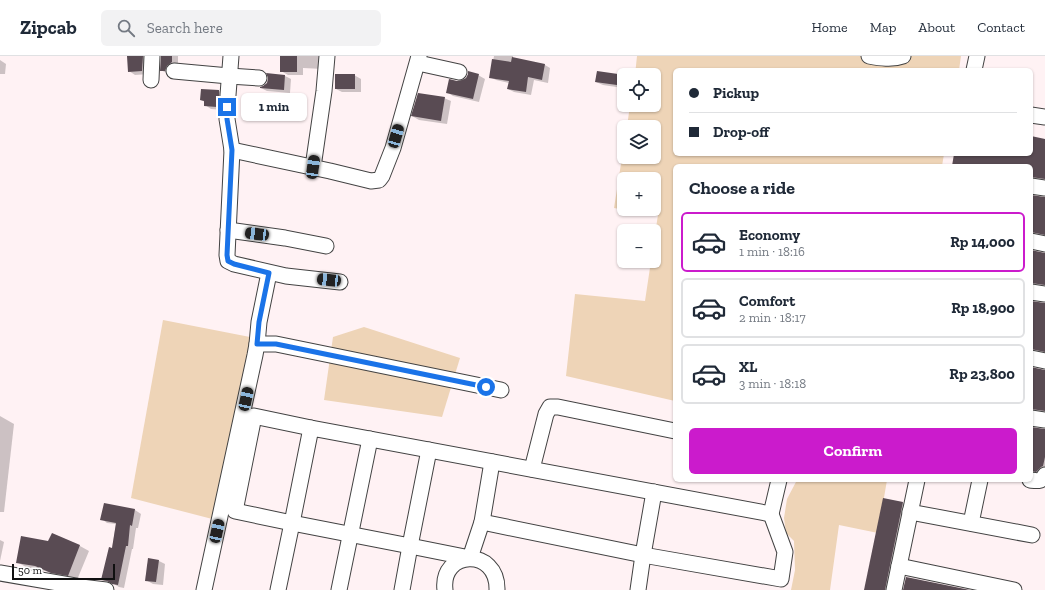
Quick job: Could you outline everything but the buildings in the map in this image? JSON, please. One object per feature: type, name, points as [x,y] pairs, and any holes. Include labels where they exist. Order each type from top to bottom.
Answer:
[{"type":"street","points":[[151,80],[152,56]]},
{"type":"street","points":[[231,56],[227,119],[232,150],[227,255],[228,261],[269,273],[340,282]]},
{"type":"street","points":[[313,167],[324,91],[327,56]]},
{"type":"street","points":[[869,56],[887,59],[900,58],[903,56]]},
{"type":"street","points":[[974,68],[977,56]]},
{"type":"street","points":[[232,150],[371,181],[379,180],[393,148],[419,59],[460,72]]},
{"type":"street","points":[[174,71],[259,78]]},
{"type":"street","points":[[1033,116],[1045,117]]},
{"type":"street","points":[[1033,186],[1045,188]]},
{"type":"street","points":[[228,230],[285,238],[326,246]]},
{"type":"street","points":[[1033,241],[1045,244]]},
{"type":"street","points":[[204,590],[255,355],[259,322],[269,273]]},
{"type":"street","points":[[1033,292],[1045,294]]},
{"type":"street","points":[[257,344],[276,344],[501,390]]},
{"type":"street","points":[[1033,358],[1045,361]]},
{"type":"street","points":[[532,469],[546,414],[550,407],[558,407],[673,431]]},
{"type":"street","points":[[497,590],[497,582],[494,573],[489,566],[481,560],[292,523],[235,510],[254,416],[772,514]]},
{"type":"street","points":[[1033,418],[1045,420]]},
{"type":"street","points":[[278,590],[311,428]]},
{"type":"street","points":[[339,590],[370,439]]},
{"type":"street","points":[[402,590],[429,450]]},
{"type":"street","points":[[470,558],[482,522],[492,462]]},
{"type":"street","points":[[1033,480],[1042,479],[1045,475]]},
{"type":"street","points":[[482,522],[780,585],[785,552],[772,514],[779,482]]},
{"type":"street","points":[[894,590],[917,482]]},
{"type":"street","points":[[971,523],[980,482]]},
{"type":"street","points":[[638,590],[654,492]]},
{"type":"street","points":[[910,512],[1032,535]]},
{"type":"street","points":[[445,590],[444,584],[450,568],[464,559],[470,558]]},
{"type":"street","points":[[899,566],[1014,590]]},
{"type":"street","points":[[0,573],[106,590]]},
{"type":"shaded area","points":[[637,56],[961,56],[959,68],[673,68],[673,156],[944,156],[942,164],[673,164],[673,401],[566,376],[575,294],[645,301],[650,268],[661,268],[661,224],[657,224],[658,216],[661,216],[661,172],[620,172],[621,164],[661,164],[661,120],[628,120],[629,112],[661,112],[661,68],[636,68]]},
{"type":"shaded area","points":[[617,189],[617,208],[614,208]]},
{"type":"shaded area","points":[[163,320],[250,337],[252,387],[220,521],[131,498]]},
{"type":"shaded area","points":[[364,327],[460,358],[442,417],[324,400],[333,337]]},
{"type":"shaded area","points":[[796,482],[887,482],[878,533],[839,525],[830,590],[791,590],[795,570],[794,541],[786,533],[784,518],[787,499]]},
{"type":"route","points":[[227,107],[227,119],[232,150],[227,255],[228,261],[269,273],[259,322],[257,344],[276,344],[486,387]]}]
